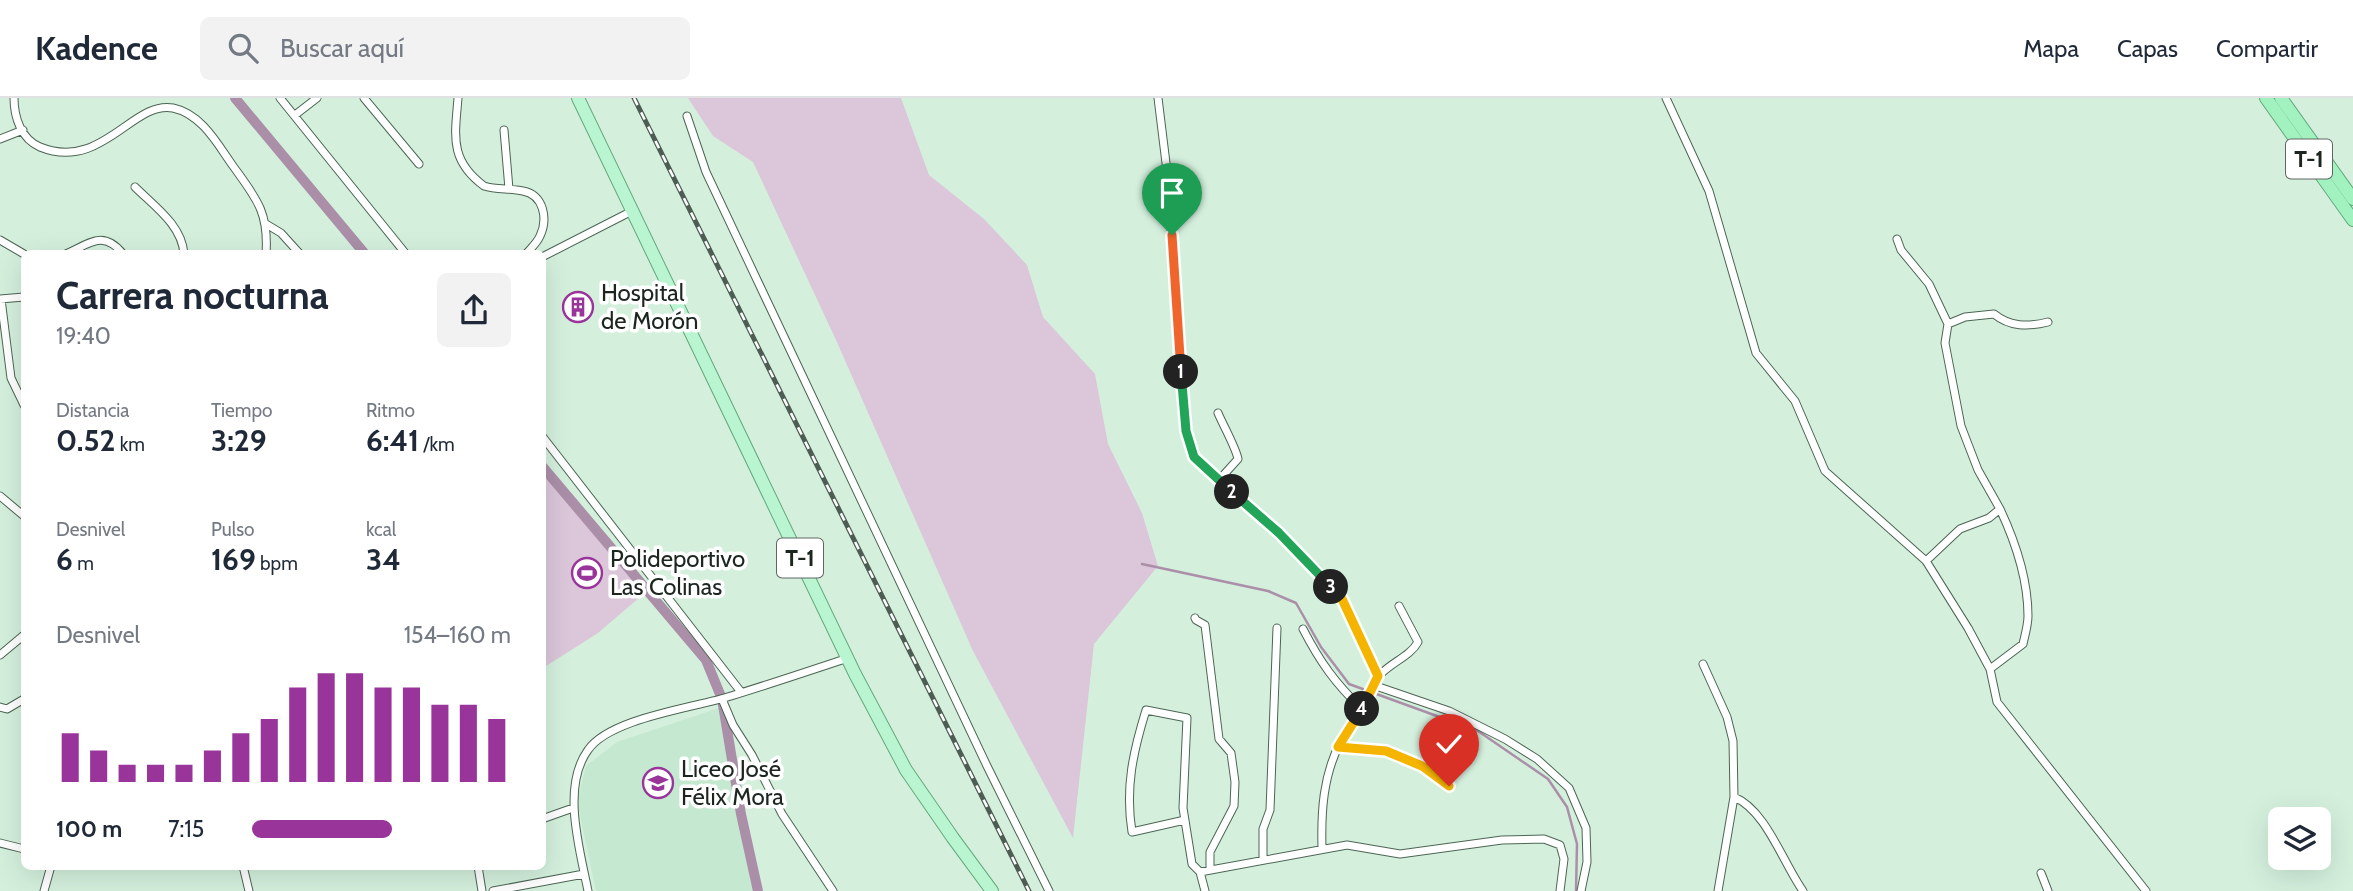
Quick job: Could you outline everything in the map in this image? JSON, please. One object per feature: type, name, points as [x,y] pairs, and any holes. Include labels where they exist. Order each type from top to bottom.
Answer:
[{"type":"highway","name":"T-1","points":[[2266,98],[2353,220]]},
{"type":"highway","name":"T-1","points":[[2281,98],[2353,199]]},
{"type":"main road","name":"T-1","points":[[578,98],[848,658],[906,770],[992,891]]},
{"type":"street","points":[[14,98],[14,111],[28,141],[49,150],[68,152],[106,141],[158,107],[173,108],[186,113],[207,130],[264,213],[266,250]]},
{"type":"street","points":[[280,98],[403,250]]},
{"type":"street","points":[[295,115],[317,98]]},
{"type":"street","points":[[364,98],[419,164]]},
{"type":"street","points":[[458,98],[454,142],[459,158],[484,186],[525,191],[537,198],[544,211],[542,230],[529,250]]},
{"type":"street","points":[[1158,98],[1166,163],[1186,431],[1194,457],[1318,570],[1342,599],[1378,676]]},
{"type":"street","points":[[1665,98],[1709,191],[1756,353],[1795,401],[1825,471],[1926,561],[1990,669],[1997,702],[2146,891]]},
{"type":"street","points":[[687,116],[706,172],[987,766],[1049,891]]},
{"type":"street","points":[[504,130],[509,189]]},
{"type":"street","points":[[0,139],[23,131]]},
{"type":"street","points":[[135,187],[175,227],[184,250]]},
{"type":"street","points":[[546,255],[632,211]]},
{"type":"street","points":[[266,224],[281,233],[296,250]]},
{"type":"street","points":[[1897,239],[1901,250],[1929,284],[1948,324],[1945,343],[1961,426],[1979,470],[2012,535],[2026,593],[2029,619],[2023,644],[1990,669]]},
{"type":"street","points":[[0,240],[21,252]]},
{"type":"street","points":[[74,250],[95,240],[116,245],[120,250]]},
{"type":"street","points":[[21,297],[1,299],[11,378],[21,399]]},
{"type":"street","points":[[1948,324],[1965,317],[1994,314],[2002,321],[2029,327],[2048,322]]},
{"type":"street","points":[[1218,413],[1238,458],[1219,480]]},
{"type":"street","points":[[546,441],[741,692]]},
{"type":"street","points":[[0,496],[21,514]]},
{"type":"street","points":[[1926,561],[1960,529],[1989,518],[2000,509]]},
{"type":"street","points":[[1322,848],[1321,814],[1328,774],[1338,747],[1364,706],[1378,676],[1394,661],[1415,649],[1418,642],[1398,606]]},
{"type":"street","points":[[1195,618],[1205,625],[1219,739],[1231,753],[1235,782],[1234,806],[1210,852],[1210,870]]},
{"type":"street","points":[[1262,860],[1263,830],[1270,810],[1277,628]]},
{"type":"street","points":[[1303,629],[1336,684],[1364,706]]},
{"type":"street","points":[[0,656],[21,638]]},
{"type":"street","points":[[588,891],[573,808],[579,769],[588,750],[604,735],[631,723],[722,699],[848,658]]},
{"type":"street","points":[[1703,664],[1732,734],[1734,797],[1718,891]]},
{"type":"street","points":[[1372,687],[1449,711],[1505,739],[1537,759],[1569,788],[1586,828],[1587,862],[1581,891]]},
{"type":"street","points":[[722,699],[733,725],[752,755],[782,814],[833,891]]},
{"type":"street","points":[[0,707],[7,709],[21,701]]},
{"type":"street","points":[[1185,820],[1132,832],[1129,813],[1132,757],[1146,710],[1186,718],[1183,808],[1185,820],[1192,864],[1200,872],[1205,891]]},
{"type":"street","points":[[1338,747],[1386,751],[1422,766],[1449,786]]},
{"type":"street","points":[[1734,797],[1745,801],[1758,815],[1803,891]]},
{"type":"street","points":[[546,817],[573,808]]},
{"type":"street","points":[[1200,872],[1346,845],[1400,854],[1502,839],[1544,839],[1560,845],[1564,859],[1559,891]]},
{"type":"street","points":[[0,844],[21,848]]},
{"type":"street","points":[[44,891],[50,870]]},
{"type":"street","points":[[244,870],[248,891]]},
{"type":"street","points":[[479,870],[482,891]]},
{"type":"street","points":[[2041,873],[2048,891]]},
{"type":"street","points":[[493,891],[584,874]]},
{"type":"shaded area","points":[[688,98],[901,98],[929,175],[984,219],[1027,265],[1043,317],[1095,374],[1108,444],[1142,513],[1158,566],[1094,644],[1073,838],[973,651],[836,340],[753,162],[713,136]]},
{"type":"shaded area","name":"Polideportivo Las Colinas","points":[[546,476],[647,591],[598,633],[546,666]]},
{"type":"shaded area","name":"Liceo José Félix Mora","points":[[719,708],[758,891],[596,891],[577,801],[586,766],[617,742]]},
{"type":"waterway","points":[[235,98],[362,250]]},
{"type":"waterway","points":[[546,471],[706,660],[722,699],[741,814],[758,891]]},
{"type":"waterway","points":[[1142,564],[1268,591],[1296,603],[1321,647],[1349,684],[1478,731],[1548,779],[1567,807],[1577,844],[1576,891]]},
{"type":"railway","points":[[634,98],[1029,891]]},
{"type":"place","name":"Hospital de Morón","points":[[578,307]]},
{"type":"place","name":"Polideportivo Las Colinas","points":[[587,573]]},
{"type":"place","name":"Liceo José Félix Mora","points":[[658,783]]},
{"type":"route","points":[[1172,235],[1178,307],[1178,349],[1186,431],[1194,457],[1318,570],[1342,599],[1378,676],[1366,703],[1338,747],[1386,751],[1422,766],[1449,786]]}]
